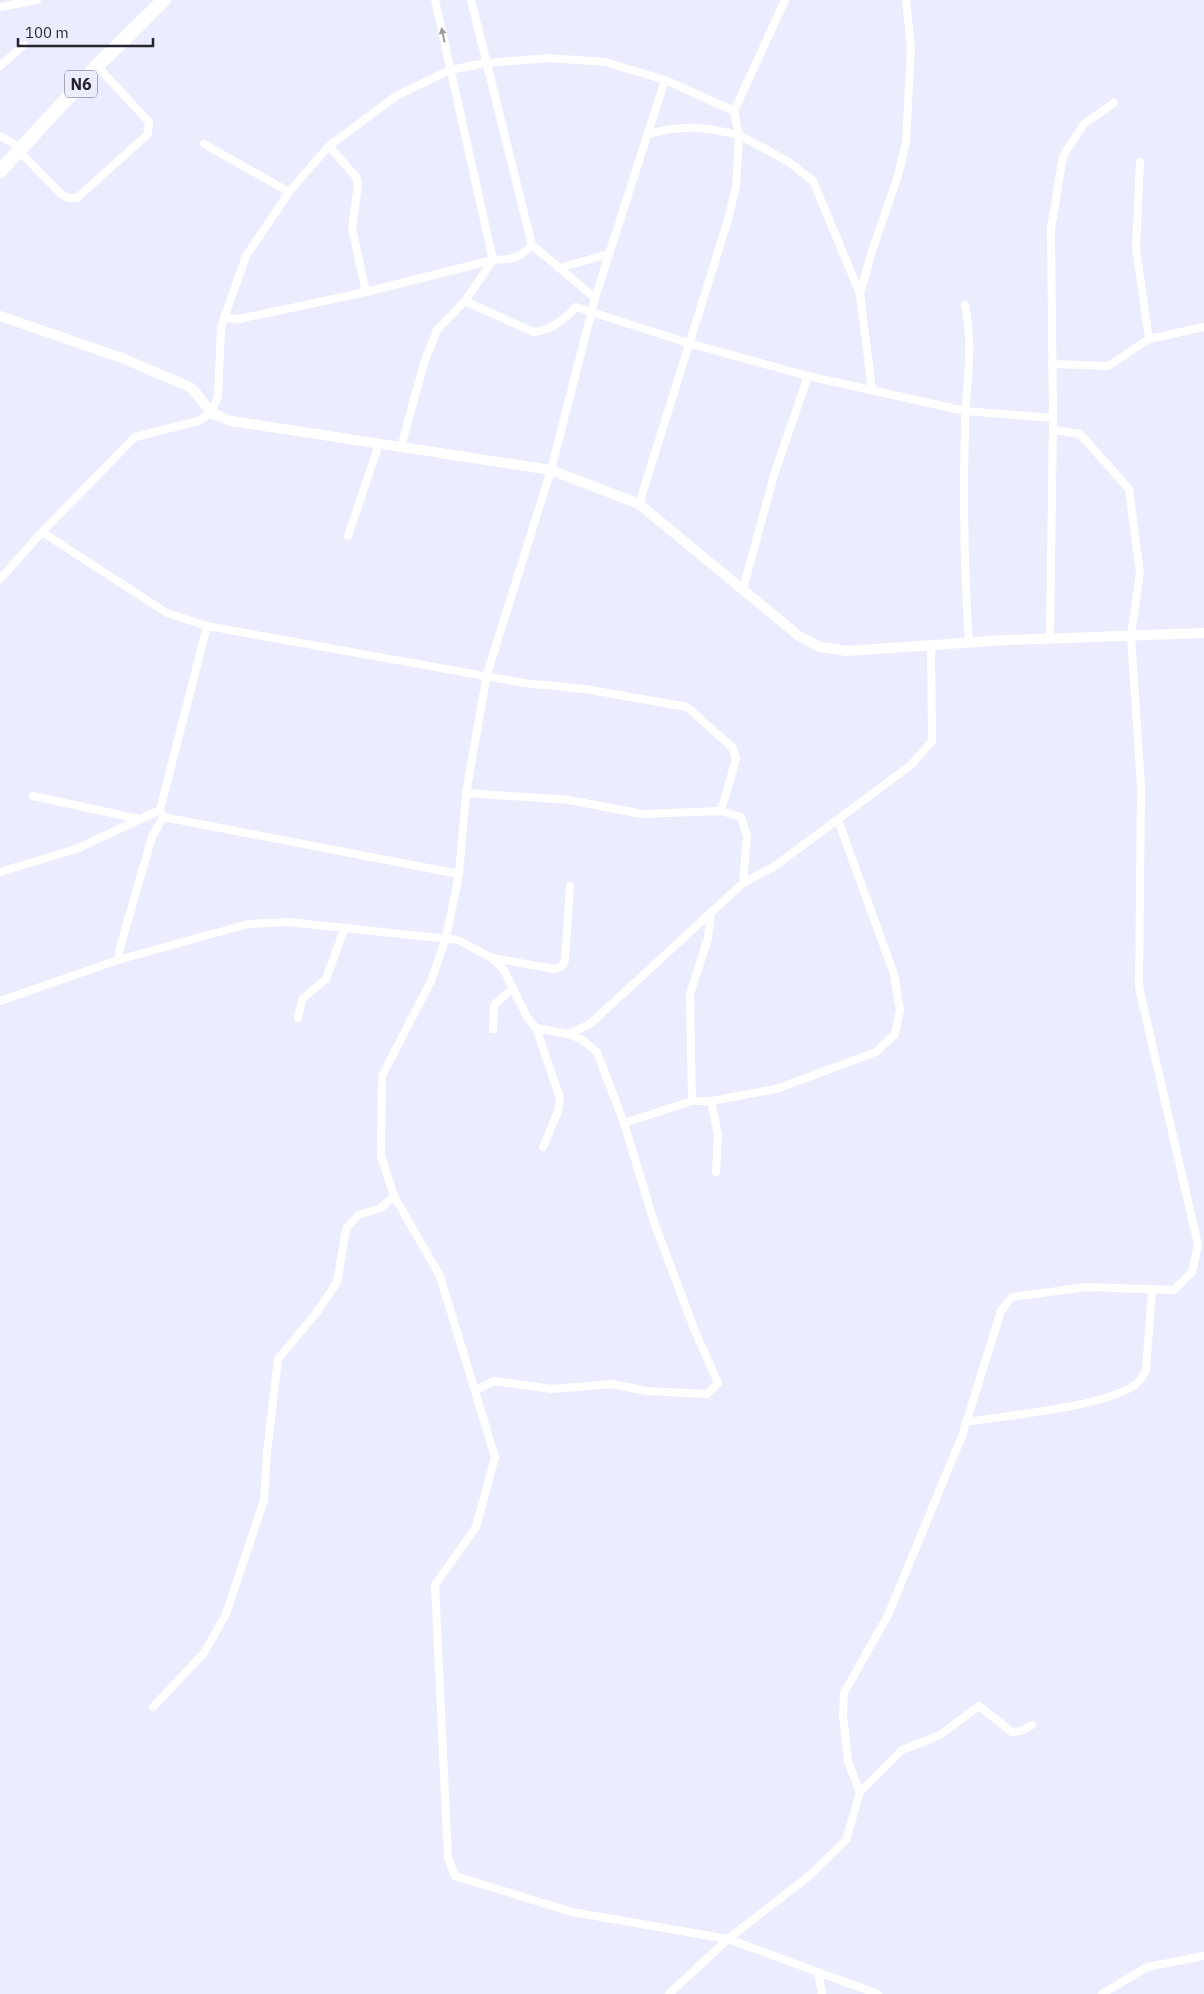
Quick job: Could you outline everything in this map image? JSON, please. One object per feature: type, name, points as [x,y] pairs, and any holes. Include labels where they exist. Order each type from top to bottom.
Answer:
[{"type":"highway","name":"N6","points":[[0,171],[97,66],[162,1]]},
{"type":"street","points":[[0,7],[37,0]]},
{"type":"street","points":[[400,447],[424,363],[437,330],[465,301],[492,260],[435,0]]},
{"type":"street","points":[[471,0],[532,245],[595,298]]},
{"type":"street","points":[[639,504],[730,211],[736,186],[739,135],[734,111],[785,0]]},
{"type":"street","points":[[860,294],[872,251],[898,176],[906,142],[912,46],[906,0]]},
{"type":"street","points":[[0,66],[24,45]]},
{"type":"street","points":[[1,577],[135,437],[198,422],[211,413],[218,397],[221,328],[246,256],[289,192],[330,146],[396,96],[450,70],[486,63],[548,58],[605,62],[666,80],[734,111]]},
{"type":"street","points":[[0,136],[20,150],[62,195],[69,198],[77,198],[148,134],[149,122],[97,66]]},
{"type":"street","points":[[666,80],[595,298],[593,312],[551,470],[487,674],[466,793],[459,874],[446,938],[431,981],[382,1076],[381,1156],[394,1196],[440,1276],[496,1457],[476,1527],[435,1585],[448,1858],[455,1876],[572,1912],[728,1939],[878,1994]]},
{"type":"street","points":[[1050,638],[1053,430],[1051,229],[1063,156],[1084,124],[1114,103]]},
{"type":"street","points":[[648,134],[679,126],[711,129],[739,135],[789,162],[813,182],[860,294],[872,390]]},
{"type":"street","points":[[204,144],[289,192]]},
{"type":"street","points":[[330,146],[356,177],[358,185],[352,228],[366,292]]},
{"type":"street","points":[[1140,162],[1136,248],[1149,339]]},
{"type":"street","points":[[224,318],[239,319],[366,292],[492,260],[516,258],[524,255],[532,245]]},
{"type":"street","points":[[559,268],[610,254]]},
{"type":"street","points":[[465,301],[532,332],[543,332],[554,326],[576,308],[688,343],[808,376],[965,411],[1053,418]]},
{"type":"street","points":[[964,305],[971,348],[965,411],[964,563],[970,642]]},
{"type":"street","points":[[0,316],[122,358],[190,387],[211,413],[241,422],[551,470],[639,504],[799,636],[820,647],[847,651],[970,642],[1204,633]]},
{"type":"street","points":[[1052,364],[1108,366],[1149,339],[1204,327]]},
{"type":"street","points":[[743,589],[774,475],[808,376]]},
{"type":"street","points":[[860,1792],[848,1762],[843,1715],[844,1693],[888,1616],[966,1422],[1001,1311],[1012,1296],[1086,1287],[1174,1290],[1192,1272],[1198,1246],[1139,987],[1141,787],[1131,635],[1140,573],[1129,489],[1080,434],[1053,430]]},
{"type":"street","points":[[348,536],[379,444]]},
{"type":"street","points":[[42,532],[167,613],[207,626],[487,674],[524,683],[586,688],[686,707],[733,748],[736,759],[720,811]]},
{"type":"street","points":[[118,960],[152,837],[161,814],[207,626]]},
{"type":"street","points":[[568,1034],[590,1024],[743,883],[775,866],[911,765],[932,742],[931,646]]},
{"type":"street","points":[[466,793],[569,800],[642,814],[720,811],[742,818],[747,836],[743,883]]},
{"type":"street","points":[[33,796],[139,820]]},
{"type":"street","points":[[0,872],[76,849],[139,820],[161,814],[459,874]]},
{"type":"street","points":[[624,1122],[692,1100],[711,1101],[776,1089],[876,1052],[896,1034],[900,1010],[894,974],[838,820]]},
{"type":"street","points":[[492,958],[556,969],[562,966],[565,960],[570,886]]},
{"type":"street","points":[[692,1100],[690,994],[708,938],[711,913]]},
{"type":"street","points":[[0,1001],[118,960],[248,924],[288,922],[344,930],[458,940],[492,958],[504,970],[527,1017],[536,1028],[560,1098],[558,1111],[543,1148]]},
{"type":"street","points":[[298,1018],[302,999],[326,979],[344,930]]},
{"type":"street","points":[[493,1029],[494,1005],[513,988]]},
{"type":"street","points":[[476,1390],[494,1381],[552,1389],[612,1384],[646,1391],[707,1394],[718,1383],[695,1331],[654,1222],[624,1122],[597,1052],[581,1039],[568,1034],[536,1028]]},
{"type":"street","points":[[711,1101],[718,1135],[716,1172]]},
{"type":"street","points":[[154,1707],[204,1652],[226,1614],[264,1500],[266,1453],[278,1359],[317,1312],[337,1282],[346,1229],[358,1215],[381,1208],[394,1196]]},
{"type":"street","points":[[966,1422],[1069,1406],[1109,1396],[1134,1386],[1142,1378],[1146,1370],[1152,1290]]},
{"type":"street","points":[[669,1994],[728,1939],[809,1876],[846,1840],[860,1792],[902,1750],[940,1735],[979,1706],[1012,1732],[1021,1731],[1032,1726]]},
{"type":"street","points":[[1102,1994],[1147,1967],[1204,1956]]},
{"type":"street","points":[[818,1972],[822,1994]]}]
